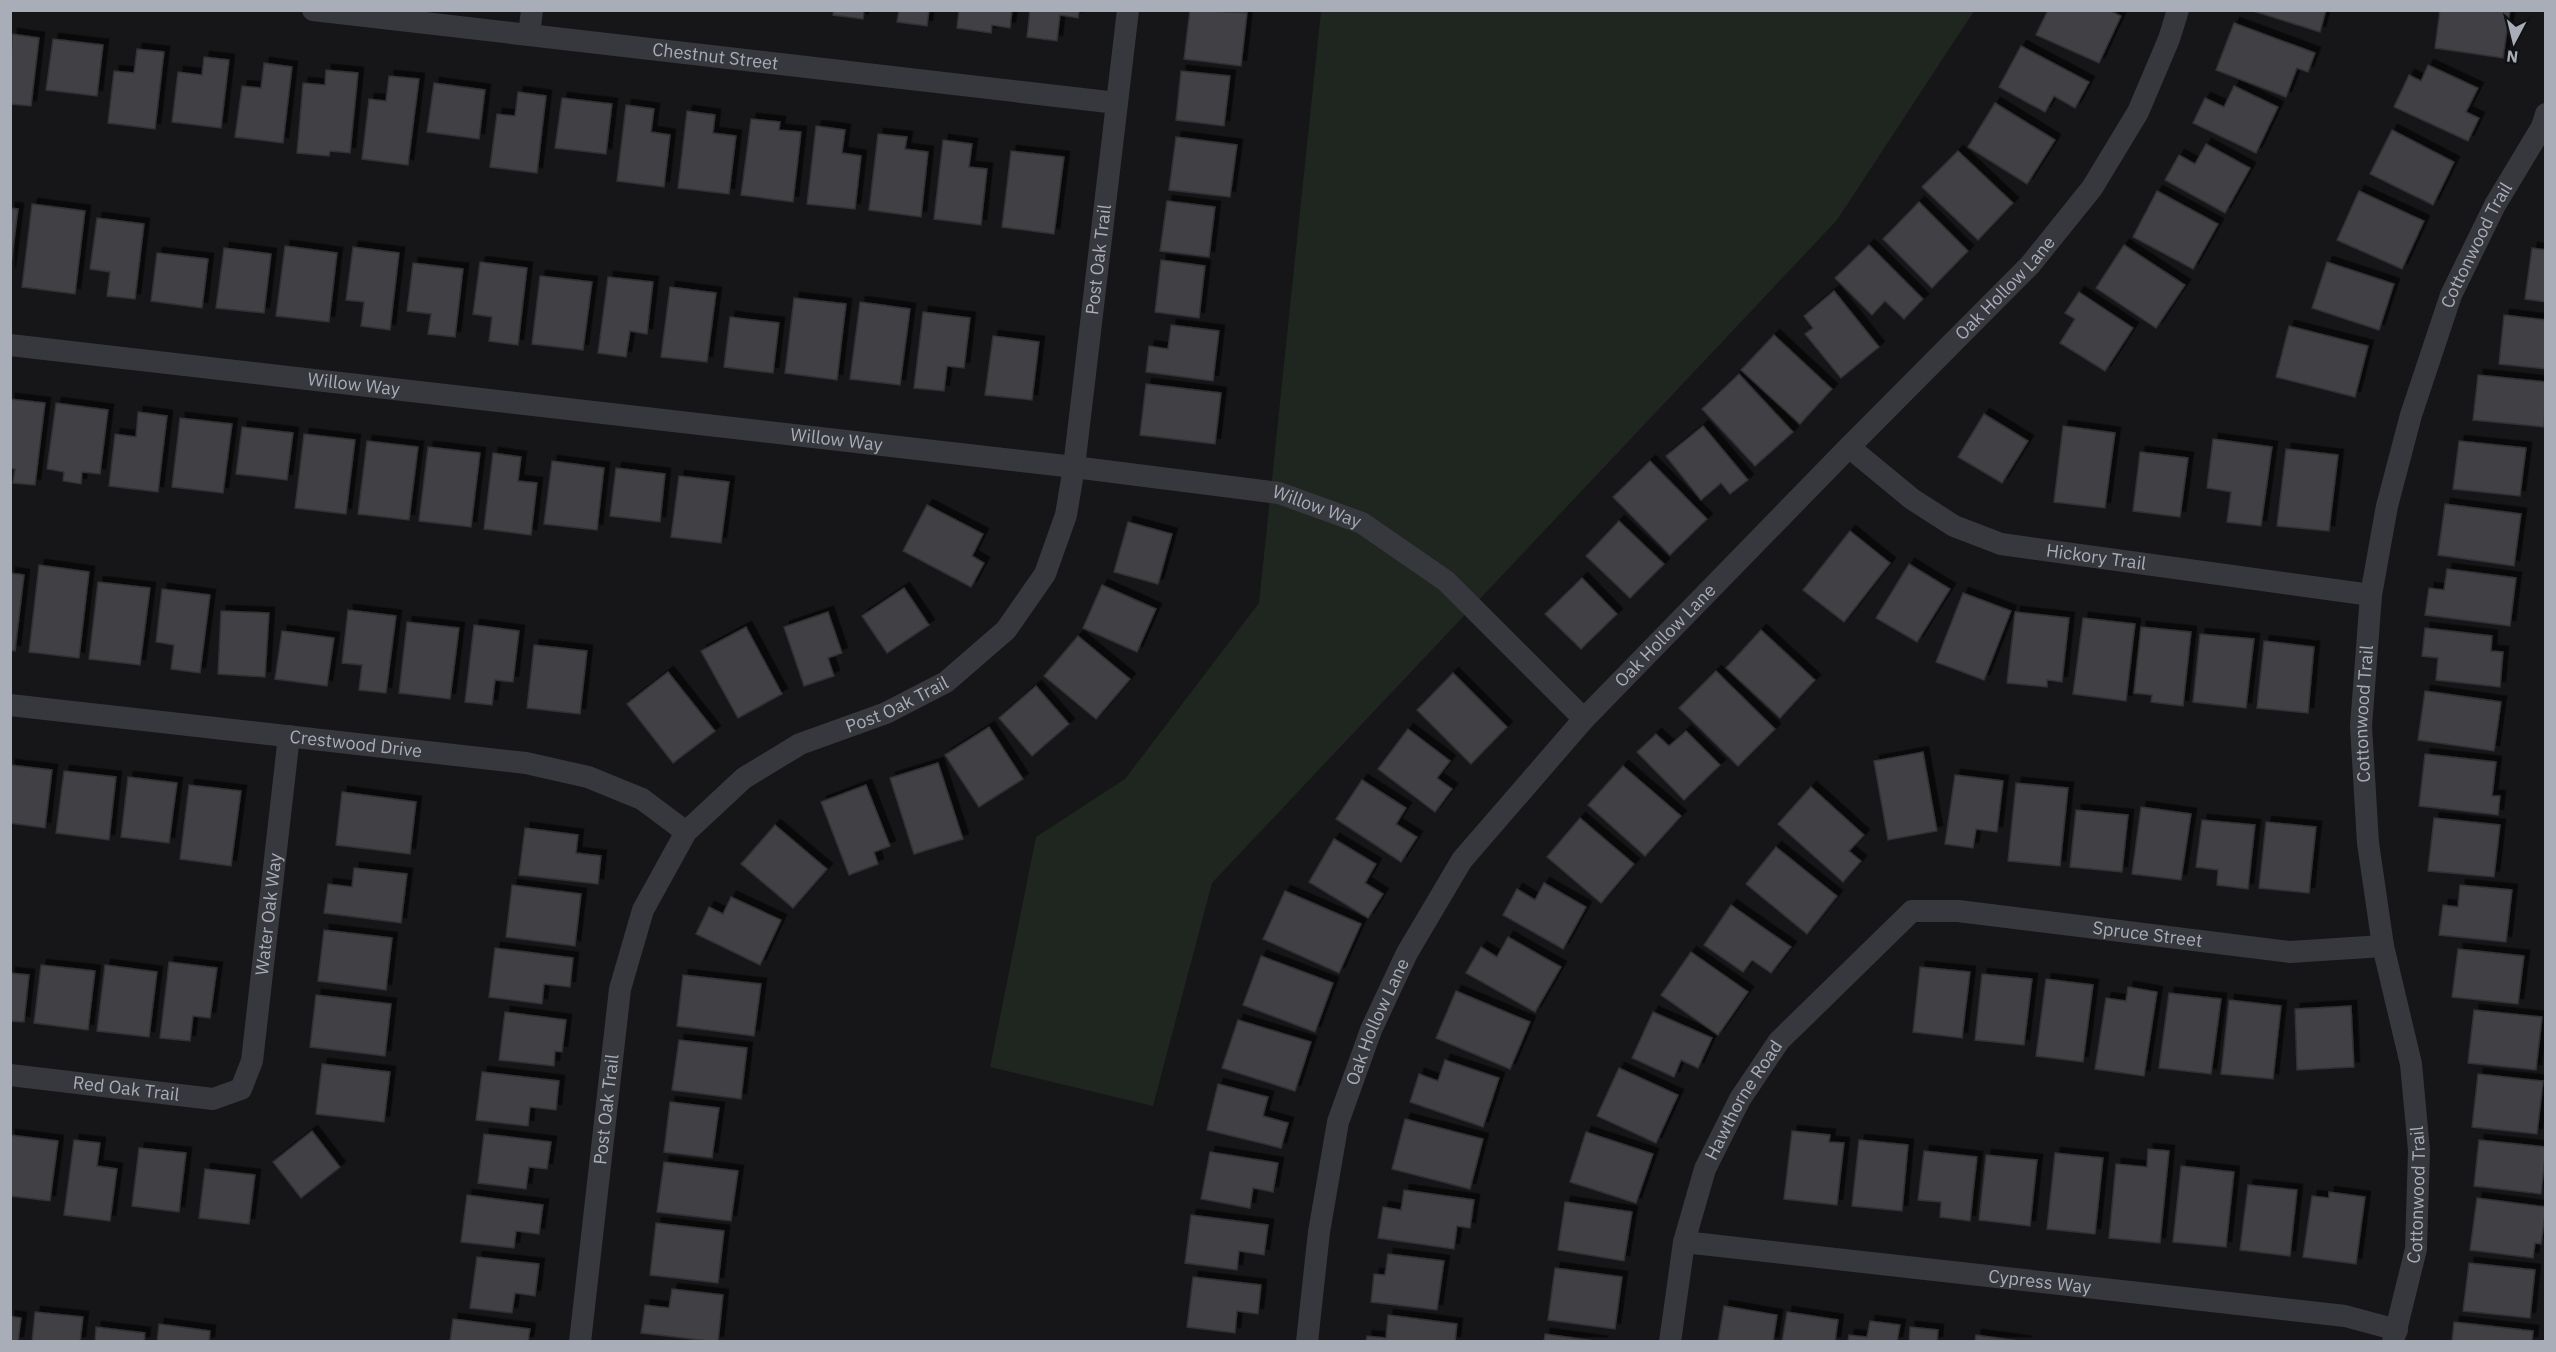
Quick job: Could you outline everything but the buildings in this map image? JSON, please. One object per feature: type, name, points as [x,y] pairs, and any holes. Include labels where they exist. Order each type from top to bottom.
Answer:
[{"type":"street","name":"Chestnut Street","points":[[313,10],[1117,103]]},
{"type":"street","points":[[529,35],[532,10]]},
{"type":"street","name":"Post Oak Trail","points":[[580,1341],[620,989],[643,910],[686,832],[744,778],[800,744],[886,713],[946,682],[1006,630],[1045,574],[1066,515],[1074,467],[1128,10]]},
{"type":"street","name":"Oak Hollow Lane","points":[[1307,1341],[1319,1232],[1338,1122],[1371,1030],[1407,953],[1462,860],[1584,719],[2030,265],[2092,188],[2138,112],[2169,39],[2178,10]]},
{"type":"street","name":"Cottonwood Trail","points":[[2395,1336],[2416,1249],[2419,1150],[2411,1064],[2383,946],[2368,843],[2361,726],[2371,595],[2387,506],[2411,415],[2451,295],[2495,205],[2542,127],[2546,114]]},
{"type":"street","name":"Willow Way","points":[[10,345],[1074,467],[1279,494],[1362,523],[1446,581],[1584,719]]},
{"type":"street","name":"Hickory Trail","points":[[1849,447],[1912,499],[1954,526],[2001,544],[2371,595]]},
{"type":"street","name":"Crestwood Drive","points":[[10,705],[526,763],[588,777],[642,799],[686,832]]},
{"type":"street","name":"Water Oak Way","points":[[241,1089],[252,1061],[289,736]]},
{"type":"street","name":"Spruce Street","points":[[1912,911],[1958,911],[2290,952],[2383,946]]},
{"type":"street","name":"Hawthorne Road","points":[[1670,1341],[1683,1242],[1705,1169],[1740,1099],[1779,1041],[1912,911]]},
{"type":"street","name":"Red Oak Trail","points":[[10,1075],[213,1099],[241,1089]]},
{"type":"street","name":"Cypress Way","points":[[1683,1242],[2345,1316],[2395,1336]]},
{"type":"shaded area","points":[[1321,11],[1974,11],[1837,220],[1212,883],[1153,1106],[990,1067],[1036,837],[1125,779],[1259,603]]}]
